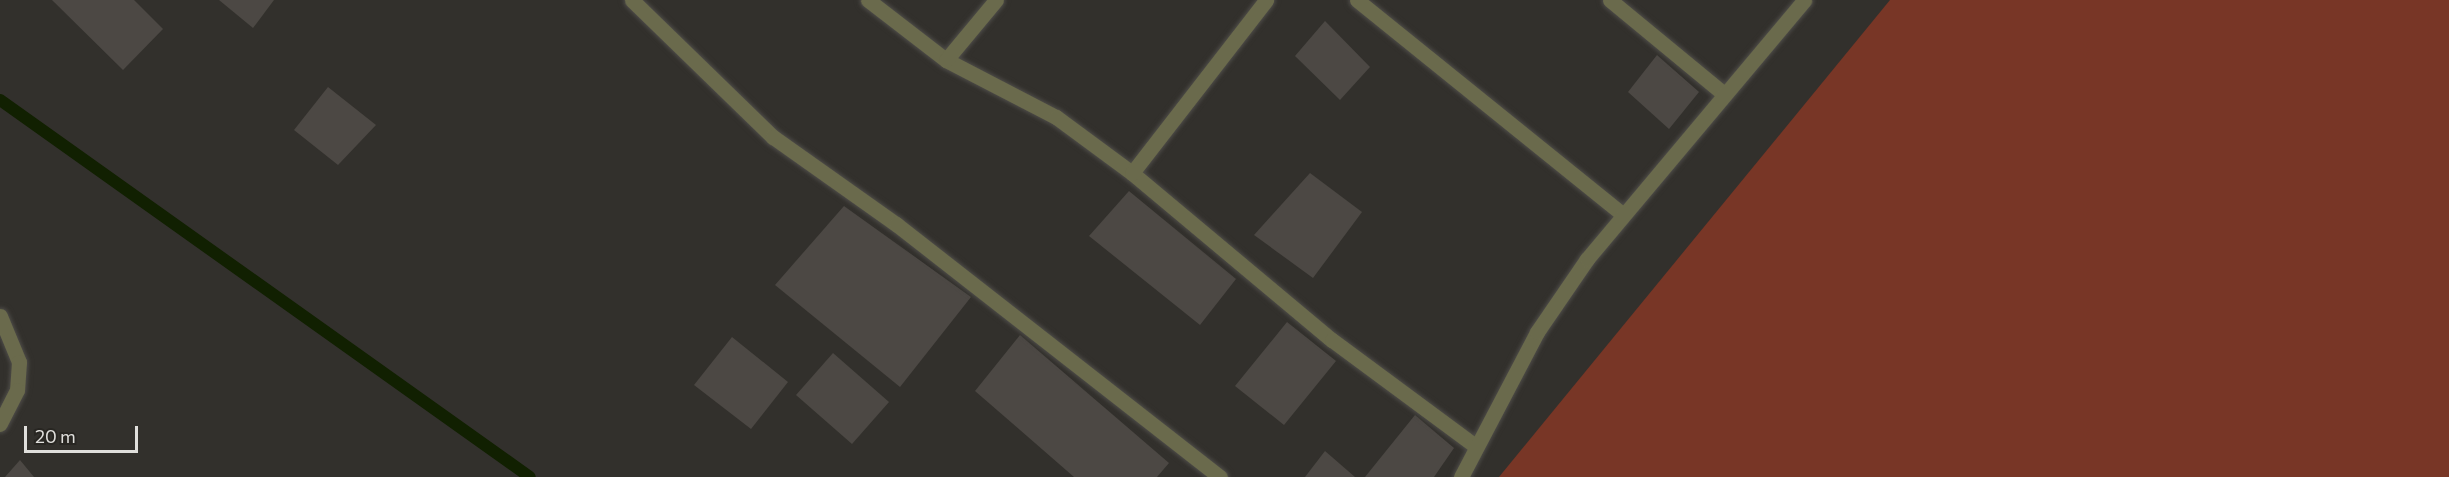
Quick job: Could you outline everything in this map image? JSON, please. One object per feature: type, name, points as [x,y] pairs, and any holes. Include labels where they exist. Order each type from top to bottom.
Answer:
[{"type":"street","points":[[632,0],[773,137],[896,224],[1220,477]]},
{"type":"street","points":[[868,0],[946,60],[1056,117],[1131,173],[1332,340],[1474,445]]},
{"type":"street","points":[[946,60],[996,0]]},
{"type":"street","points":[[1131,173],[1266,0]]},
{"type":"street","points":[[1357,0],[1623,215]]},
{"type":"street","points":[[1610,0],[1723,93]]},
{"type":"street","points":[[1461,477],[1474,445],[1537,332],[1623,215],[1723,93],[1804,0]]},
{"type":"street","points":[[0,316],[19,362],[17,390],[0,424]]},
{"type":"shaded area","points":[[1890,0],[2449,0],[2449,477],[1499,477]]},
{"type":"building","points":[[52,0],[134,0],[163,29],[123,70]]},
{"type":"building","points":[[219,0],[274,0],[253,28]]},
{"type":"building","points":[[1325,21],[1370,67],[1340,100],[1295,56]]},
{"type":"building","points":[[1657,55],[1699,92],[1669,129],[1628,92]]},
{"type":"building","points":[[328,87],[376,125],[338,165],[294,130]]},
{"type":"building","points":[[1310,173],[1362,212],[1313,278],[1254,235]]},
{"type":"building","points":[[1129,191],[1236,279],[1200,325],[1089,236]]},
{"type":"building","points":[[844,206],[971,297],[900,387],[775,285]]},
{"type":"building","points":[[1287,322],[1336,361],[1284,425],[1235,386]]},
{"type":"building","points":[[1020,335],[1169,463],[1157,477],[1074,477],[975,391]]},
{"type":"building","points":[[732,337],[788,382],[751,429],[694,385]]},
{"type":"building","points":[[833,353],[889,402],[852,444],[796,395]]},
{"type":"building","points":[[1415,415],[1454,448],[1434,477],[1365,477]]},
{"type":"building","points":[[1325,451],[1355,477],[1305,477]]},
{"type":"building","points":[[20,460],[34,477],[5,477]]},
{"type":"waterway","points":[[0,100],[530,477]]}]
